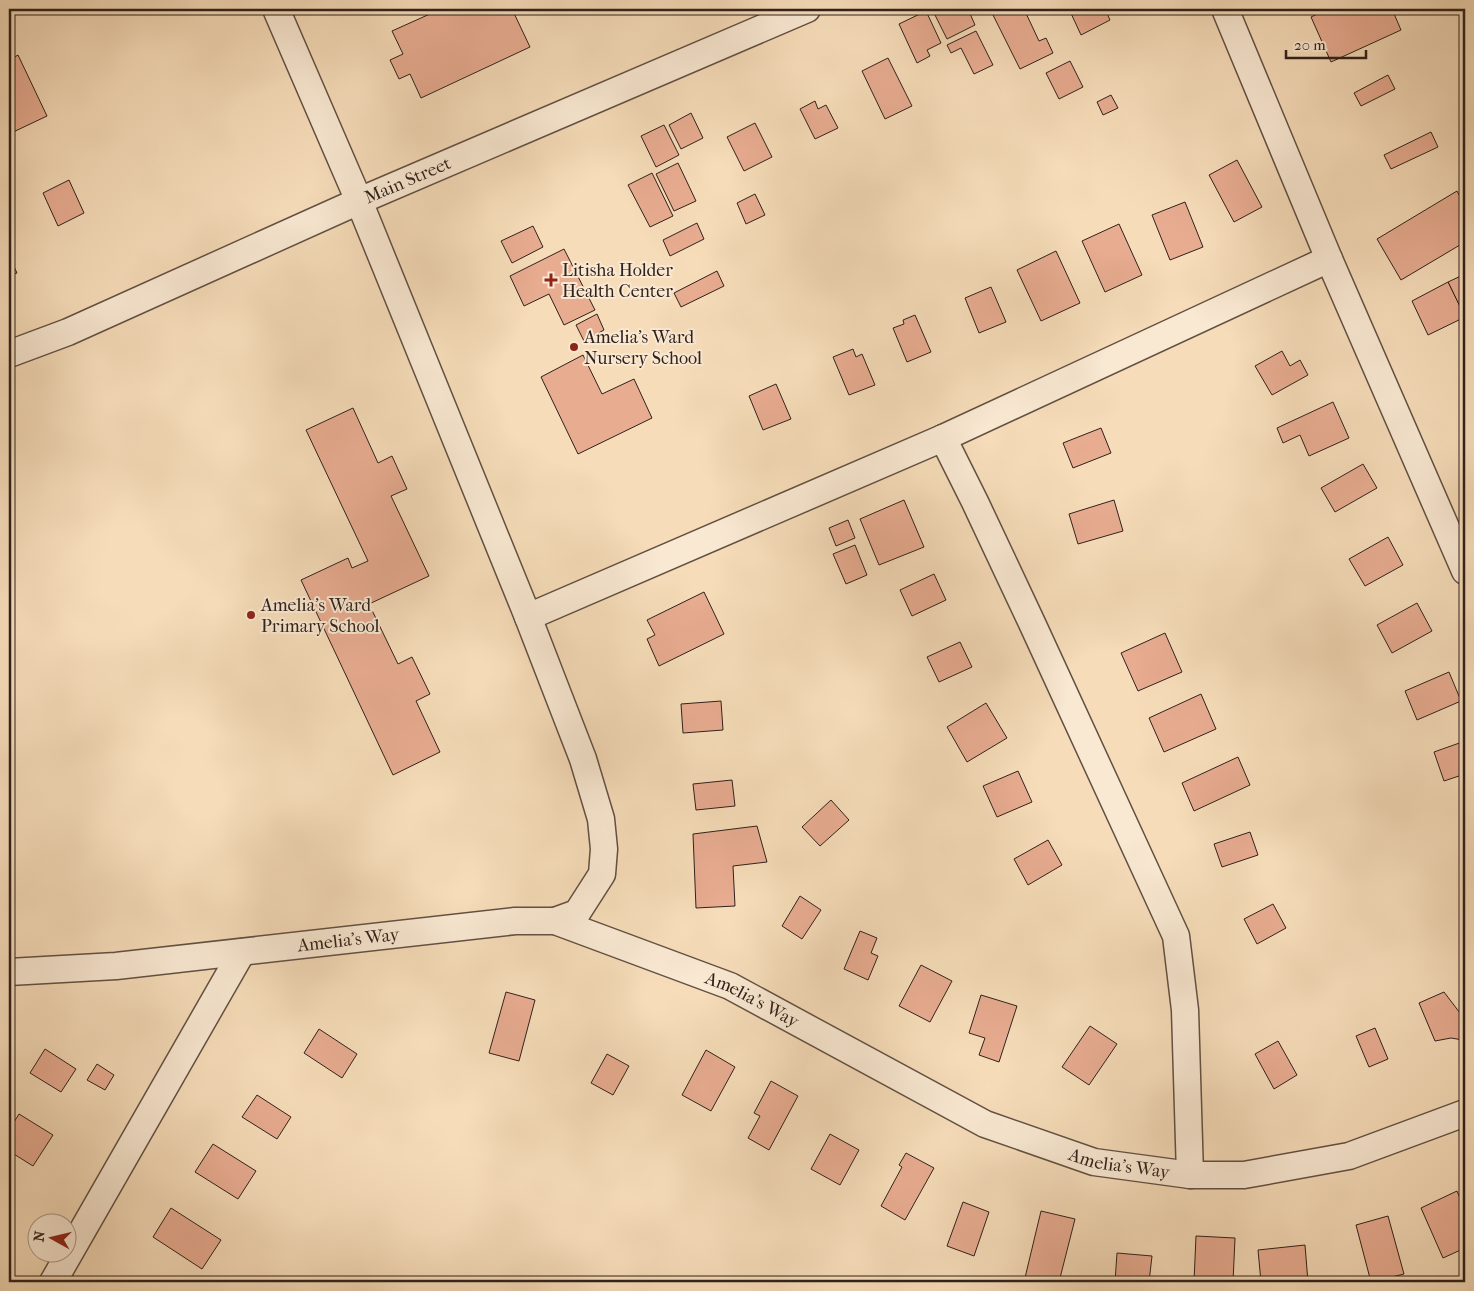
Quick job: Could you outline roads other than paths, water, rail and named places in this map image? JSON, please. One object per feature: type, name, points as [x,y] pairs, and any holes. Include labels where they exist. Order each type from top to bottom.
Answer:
[{"type":"street","points":[[276,9],[358,201],[528,617],[583,759],[601,819],[604,849],[602,874],[577,913],[555,921]]},
{"type":"street","name":"Main Street","points":[[9,354],[68,332],[358,201],[807,9]]},
{"type":"street","points":[[1226,9],[1329,259],[1465,571]]},
{"type":"street","points":[[528,617],[943,438],[1329,259]]},
{"type":"street","points":[[943,438],[1019,596],[1176,936],[1185,1010],[1190,1175]]},
{"type":"street","name":"Amelia's Way","points":[[9,972],[116,966],[515,921],[555,921],[730,986],[985,1124],[1094,1162],[1190,1175],[1244,1175],[1349,1156],[1465,1114]]},
{"type":"street","points":[[53,1282],[242,952]]},
{"type":"place","name":"Litisha Holder Health Center","points":[[551,280]]},
{"type":"place","name":"Amelia's Ward Nursery School","points":[[574,347]]},
{"type":"place","name":"Amelia's Ward Primary School","points":[[251,615]]}]
